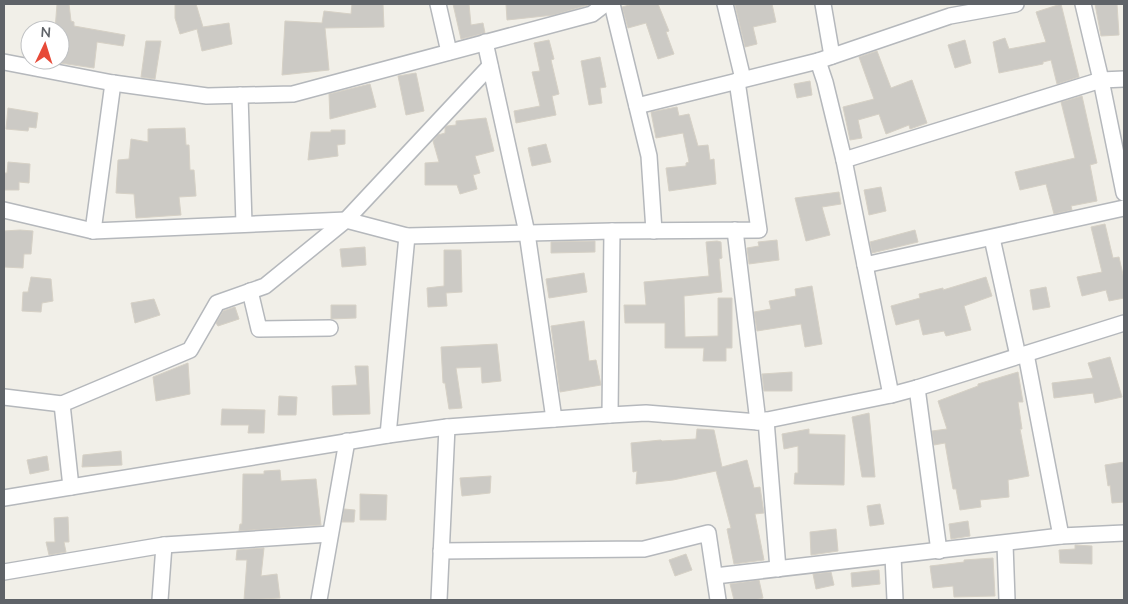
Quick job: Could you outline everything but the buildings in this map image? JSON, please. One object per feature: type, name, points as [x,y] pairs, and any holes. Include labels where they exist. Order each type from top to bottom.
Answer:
[{"type":"street","points":[[438,4],[448,52]]},
{"type":"street","points":[[4,62],[113,83],[207,96],[293,94],[485,42],[605,4]]},
{"type":"street","points":[[612,4],[650,156],[654,230]]},
{"type":"street","points":[[4,210],[93,231],[346,220],[407,236],[654,230],[759,230],[740,80],[724,4]]},
{"type":"street","points":[[824,4],[825,82],[844,160],[891,395]]},
{"type":"street","points":[[637,106],[825,58],[949,10],[1016,4]]},
{"type":"street","points":[[1083,4],[1124,193]]},
{"type":"street","points":[[485,42],[527,233],[554,419]]},
{"type":"street","points":[[4,397],[62,404],[190,350],[217,302],[265,286],[346,220],[490,66]]},
{"type":"street","points":[[844,160],[1101,80],[1124,79]]},
{"type":"street","points":[[93,231],[113,83]]},
{"type":"street","points":[[240,95],[244,224]]},
{"type":"street","points":[[865,265],[1124,208]]},
{"type":"street","points":[[735,230],[762,421],[778,569]]},
{"type":"street","points":[[610,414],[612,231]]},
{"type":"street","points":[[388,435],[407,236]]},
{"type":"street","points":[[992,238],[1022,355],[1061,536]]},
{"type":"street","points":[[250,292],[259,329],[330,328]]},
{"type":"street","points":[[4,498],[388,435],[448,427],[610,414],[646,413],[762,421],[891,395],[1124,326]]},
{"type":"street","points":[[916,388],[939,551]]},
{"type":"street","points":[[62,404],[71,487]]},
{"type":"street","points":[[439,600],[448,427]]},
{"type":"street","points":[[319,600],[347,442]]},
{"type":"street","points":[[441,551],[644,549],[708,533],[718,600]]},
{"type":"street","points":[[714,576],[1005,544],[1061,536],[1124,533]]},
{"type":"street","points":[[4,572],[164,545],[330,534]]},
{"type":"street","points":[[1005,544],[1007,600]]},
{"type":"street","points":[[160,600],[164,545]]},
{"type":"street","points":[[893,556],[895,600]]}]
